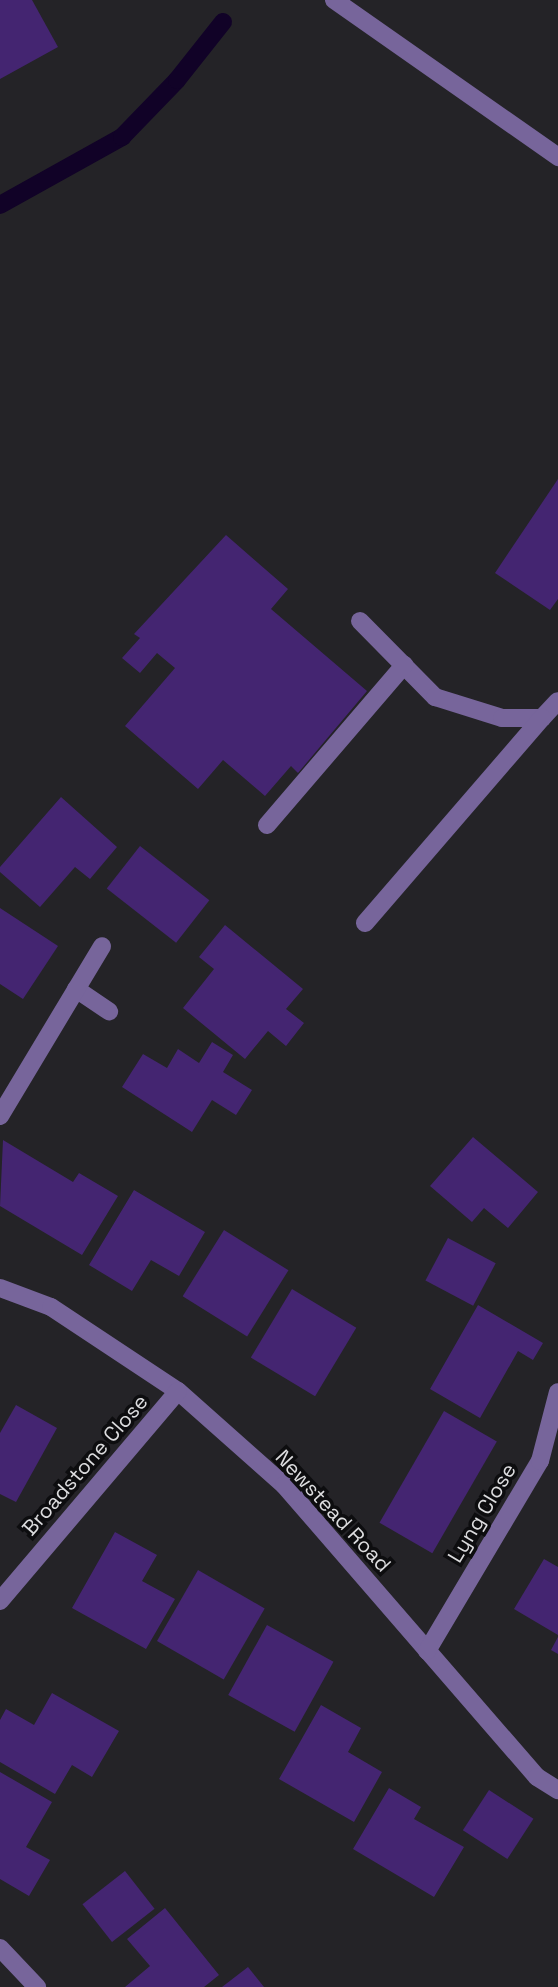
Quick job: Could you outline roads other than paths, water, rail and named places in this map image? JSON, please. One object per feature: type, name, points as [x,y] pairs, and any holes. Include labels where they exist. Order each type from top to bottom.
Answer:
[{"type":"street","points":[[334,0],[558,157]]},
{"type":"street","points":[[360,621],[435,697],[502,718],[542,718]]},
{"type":"street","points":[[267,825],[404,665]]},
{"type":"street","points":[[365,923],[558,701]]},
{"type":"street","points":[[0,1116],[102,946]]},
{"type":"street","points":[[76,989],[109,1011]]},
{"type":"street","name":"Newstead Road","points":[[0,1288],[51,1307],[178,1391],[284,1485],[537,1777],[558,1790]]},
{"type":"street","name":"Broadstone Close","points":[[0,1601],[178,1391]]},
{"type":"street","name":"Lyng Close","points":[[428,1650],[540,1461],[558,1392]]},
{"type":"street","points":[[0,1948],[37,1987]]},
{"type":"waterway","points":[[0,205],[122,137],[177,80],[223,22]]}]
